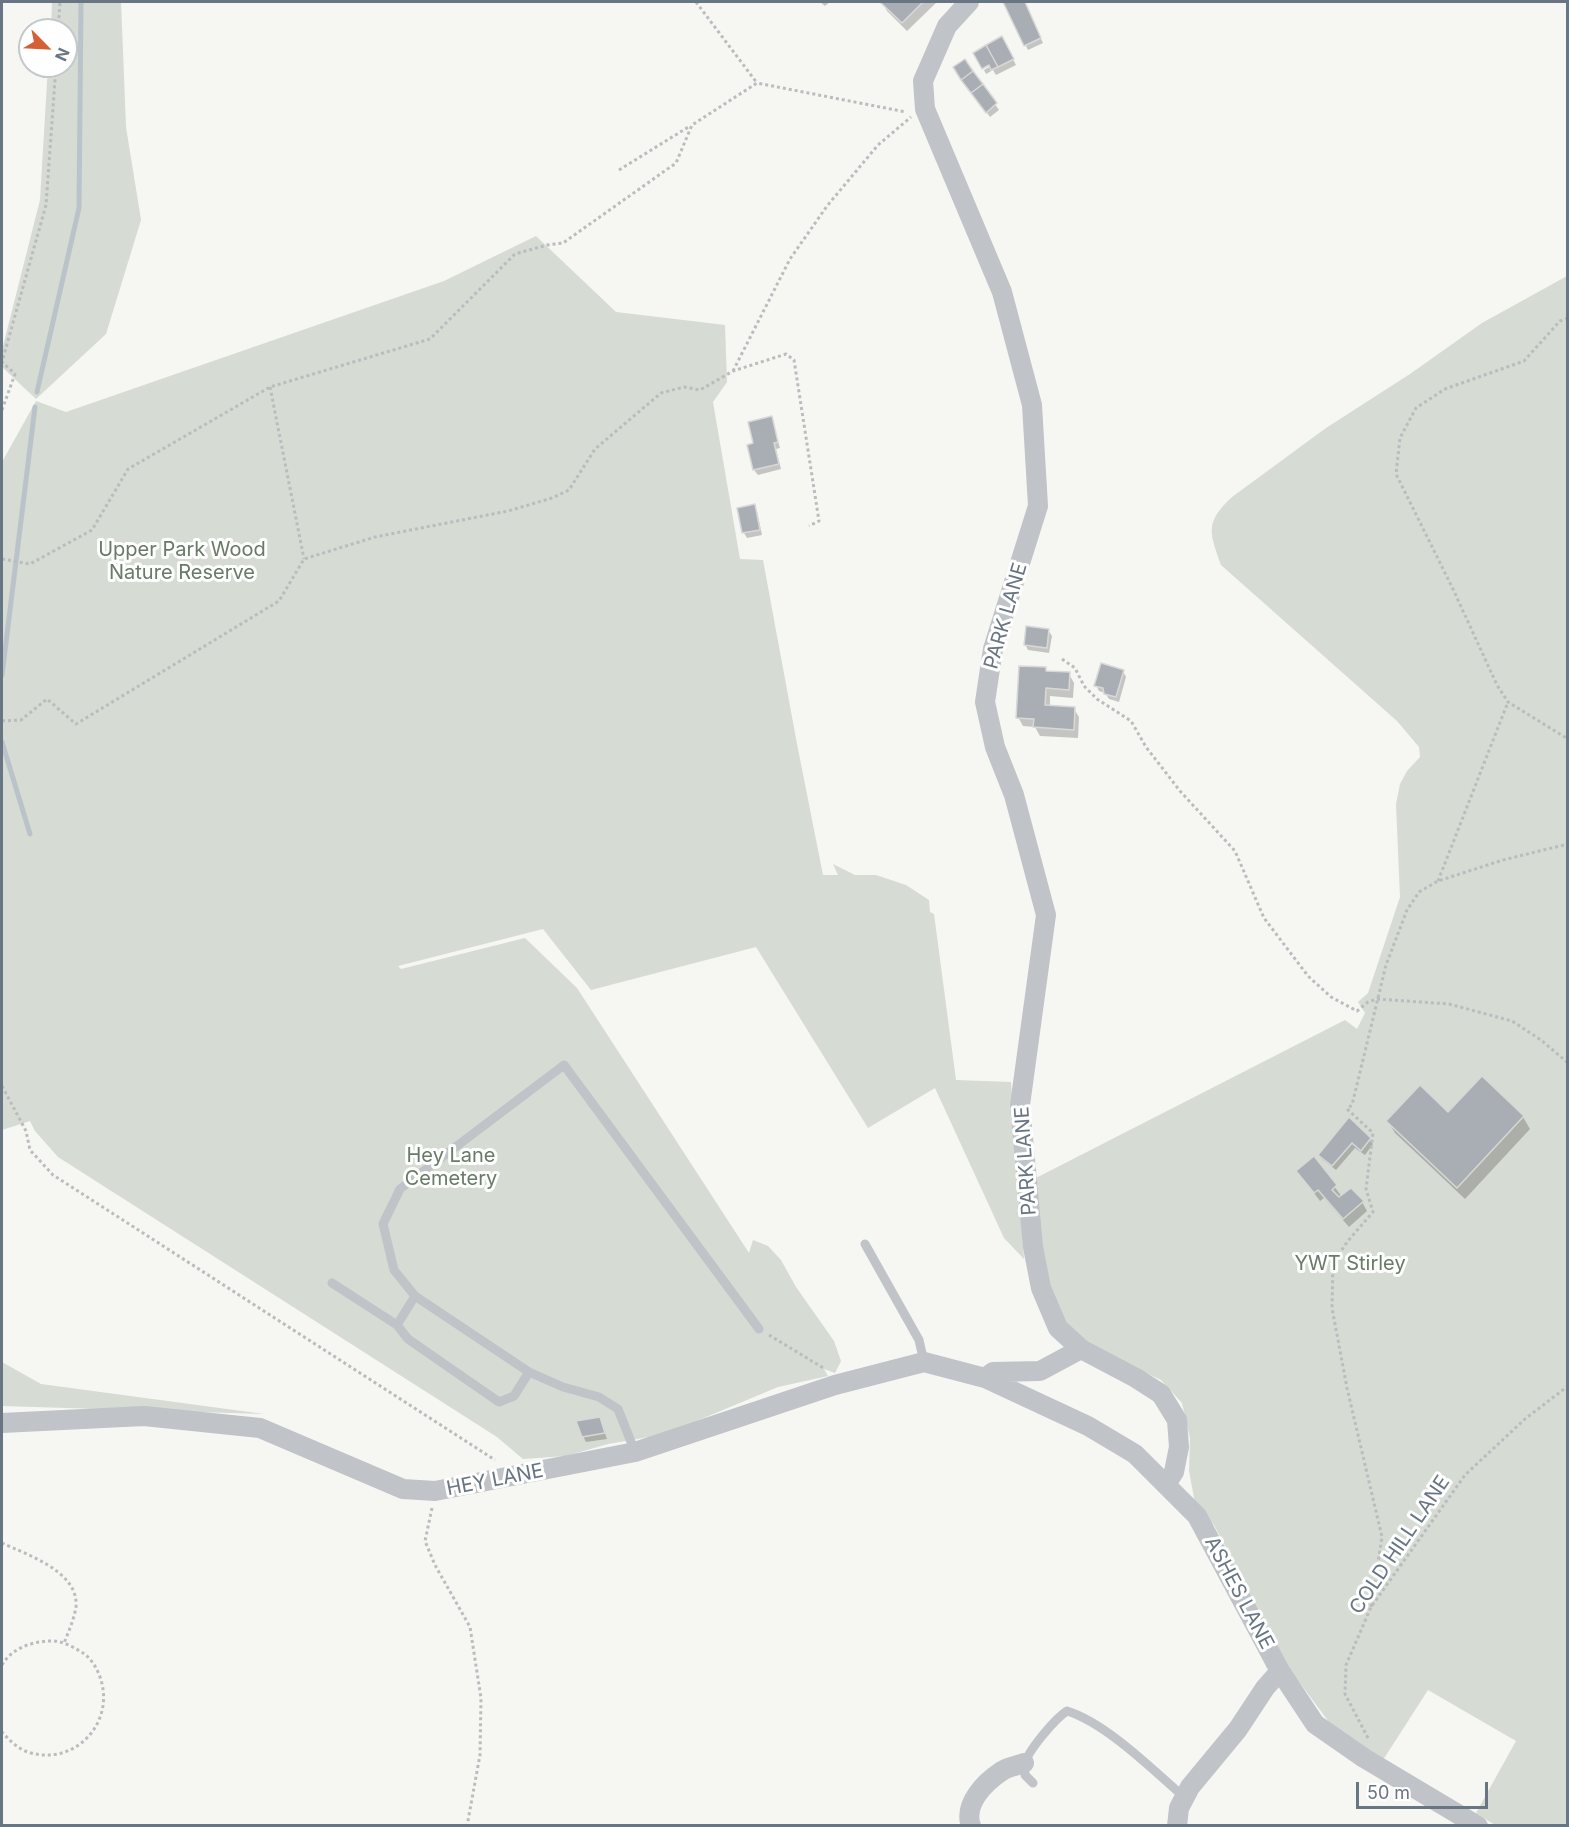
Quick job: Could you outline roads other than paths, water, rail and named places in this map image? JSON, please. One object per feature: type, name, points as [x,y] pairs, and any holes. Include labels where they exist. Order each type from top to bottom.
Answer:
[{"type":"street","name":"PARK LANE","points":[[969,2],[947,26],[923,81],[925,109],[1002,292],[1032,405],[1038,506],[993,649],[985,702],[995,747],[1014,795],[1046,915],[1020,1105],[1033,1247],[1041,1288],[1058,1328],[1081,1349],[1161,1394],[1177,1420],[1179,1447],[1174,1472],[1167,1484]]},
{"type":"street","points":[[985,1378],[993,1372],[1040,1371],[1081,1349]]},
{"type":"street","name":"HEY LANE","points":[[2,1423],[144,1416],[260,1428],[403,1489],[435,1491],[635,1452],[835,1385],[924,1362],[985,1378]]},
{"type":"street","name":"ASHES LANE","points":[[985,1378],[1088,1426],[1135,1454],[1197,1516],[1280,1671],[1315,1724],[1364,1758],[1478,1826]]},
{"type":"street","points":[[1177,1826],[1179,1808],[1190,1787],[1238,1729],[1264,1688],[1280,1671]]},
{"type":"street","points":[[971,1826],[969,1820],[972,1801],[1003,1770],[1024,1763]]},
{"type":"lane","points":[[635,1452],[618,1409],[599,1397],[563,1387],[529,1372],[415,1296],[394,1270],[383,1224],[400,1189],[564,1065],[759,1329]]},
{"type":"lane","points":[[865,1244],[919,1340],[924,1362]]},
{"type":"lane","points":[[332,1283],[397,1325],[408,1340],[499,1402],[513,1396],[529,1372]]},
{"type":"lane","points":[[397,1325],[415,1296]]},
{"type":"lane","points":[[1033,1783],[1025,1775],[1024,1763],[1059,1716],[1067,1711],[1080,1715],[1117,1740],[1184,1797]]},
{"type":"waterway","points":[[37,392],[79,208],[81,2]]},
{"type":"waterway","points":[[2,675],[35,407]]},
{"type":"waterway","points":[[2,742],[30,834]]},
{"type":"park label","name":"Upper Park Wood Nature Reserve","points":[[182,562]]},
{"type":"park label","name":"Hey Lane Cemetery","points":[[451,1168]]},
{"type":"park label","name":"YWT Stirley","points":[[1350,1264]]}]
